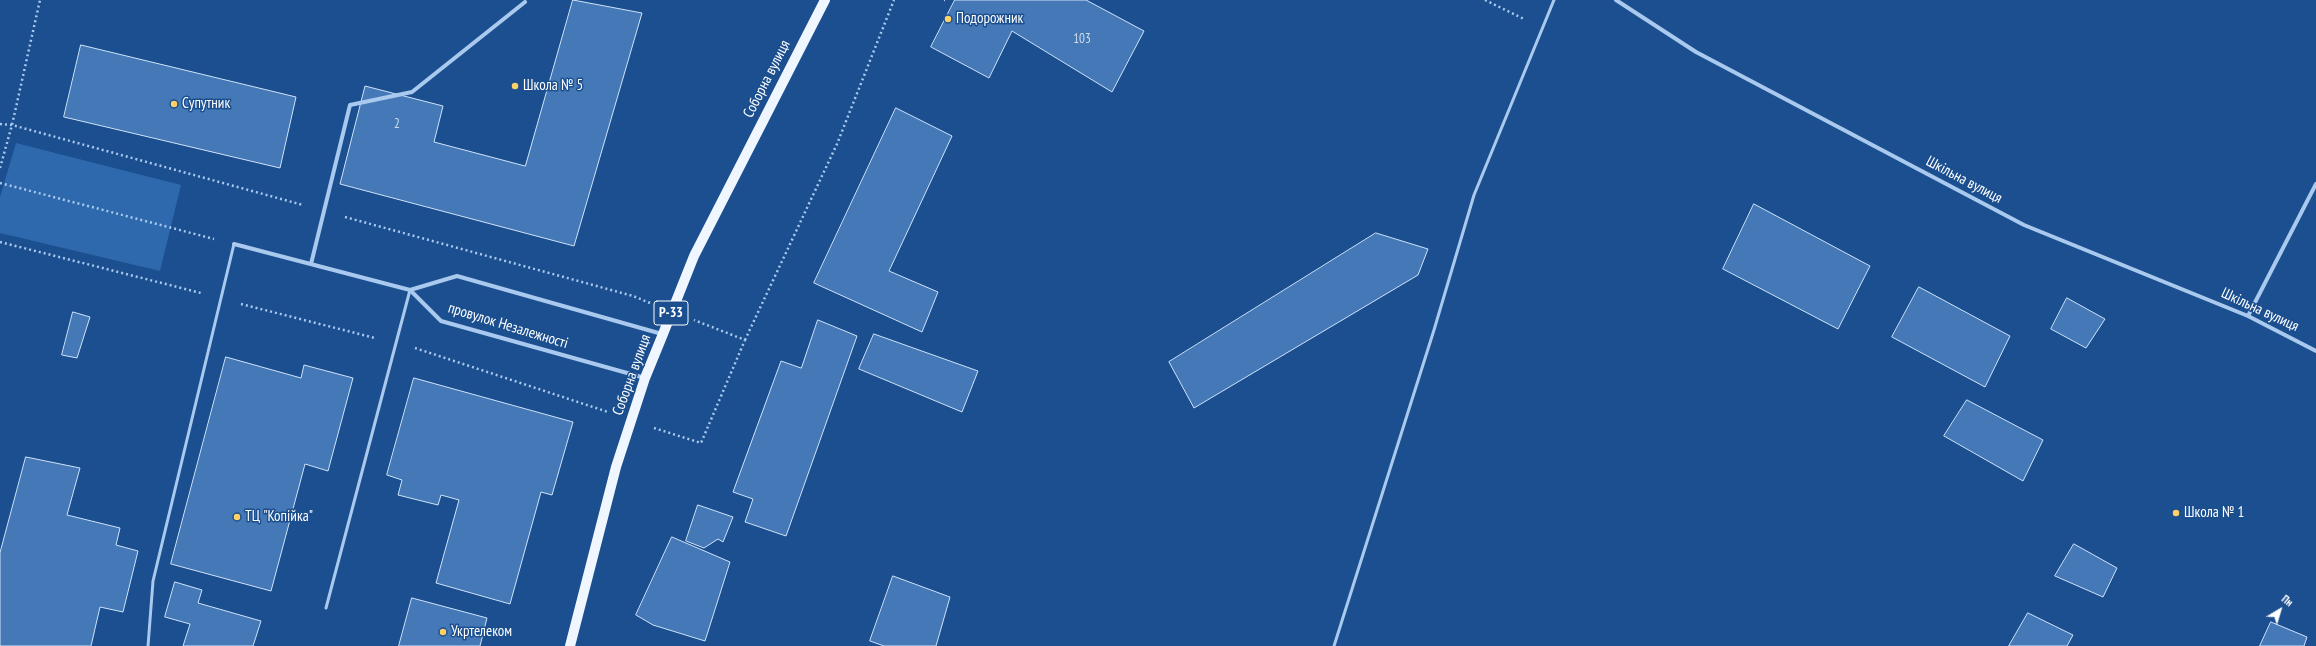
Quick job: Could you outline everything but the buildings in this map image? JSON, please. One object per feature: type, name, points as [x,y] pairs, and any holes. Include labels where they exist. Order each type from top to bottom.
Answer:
[{"type":"main road","name":"Соборна вулиця","points":[[570,646],[616,466],[645,378],[694,256],[825,0]]},
{"type":"street","name":"Шкільна вулиця","points":[[1616,0],[1696,52],[2024,225],[2248,316],[2316,351]]},
{"type":"street","points":[[311,264],[350,105],[412,92],[525,2]]},
{"type":"street","points":[[2248,316],[2316,184]]},
{"type":"street","points":[[234,244],[410,290],[458,276],[663,334]]},
{"type":"street","name":"провулок Незалежності","points":[[410,290],[441,321],[645,378]]},
{"type":"lane","points":[[1334,646],[1431,338],[1474,195],[1554,0]]},
{"type":"lane","points":[[148,646],[153,581],[234,244]]},
{"type":"lane","points":[[326,608],[410,290]]},
{"type":"path","points":[[0,168],[12,125],[40,0]]},
{"type":"path","points":[[424,350],[701,443],[745,340],[837,144],[894,0]]},
{"type":"path","points":[[1485,0],[1543,28]]},
{"type":"path","points":[[0,124],[12,125],[633,296],[745,340]]},
{"type":"path","points":[[0,183],[234,244]]},
{"type":"shaded area","points":[[16,143],[181,185],[160,271],[0,233],[0,197]]},
{"type":"place","name":"Подорожник","points":[[948,19]]},
{"type":"place","name":"Школа № 5","points":[[515,86]]},
{"type":"place","name":"Супутник","points":[[174,104]]},
{"type":"place","name":"Школа № 1","points":[[2176,513]]},
{"type":"place","name":"ТЦ \"Копійка\"","points":[[237,517]]},
{"type":"place","name":"Укртелеком","points":[[443,632]]}]
